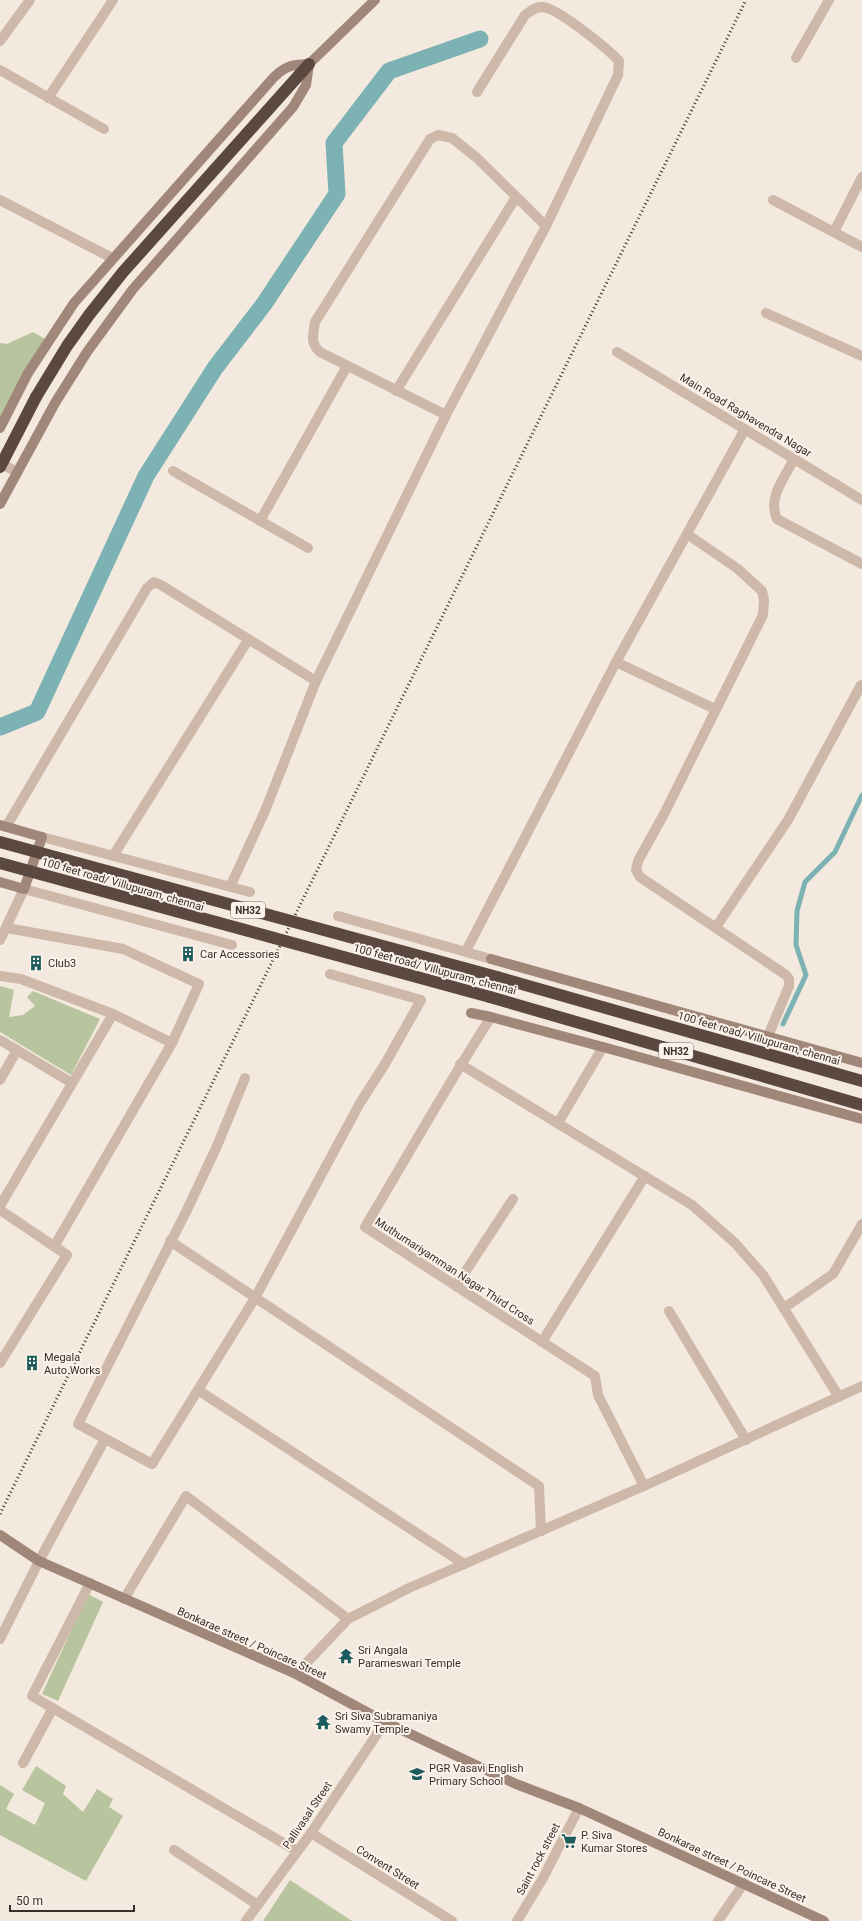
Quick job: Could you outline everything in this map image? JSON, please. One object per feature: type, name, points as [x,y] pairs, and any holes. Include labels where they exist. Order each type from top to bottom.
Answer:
[{"type":"highway","points":[[0,467],[36,397],[67,346],[109,291],[309,64]]},
{"type":"highway","name":"100 feet road/ Villupuram, chennai","points":[[0,842],[497,977],[862,1081]]},
{"type":"highway","name":"100 feet road/ Villupuram, chennai","points":[[0,863],[490,997],[862,1104]]},
{"type":"street","points":[[0,41],[30,0]]},
{"type":"street","points":[[48,98],[113,0]]},
{"type":"street","points":[[0,504],[55,402],[87,352],[133,289],[293,107],[306,85],[309,64],[375,0]]},
{"type":"street","points":[[796,58],[829,0]]},
{"type":"street","points":[[230,887],[266,811],[316,681],[446,415],[546,226],[618,75],[619,61],[609,50],[560,15],[546,7],[534,8],[525,15],[477,92]]},
{"type":"street","points":[[0,428],[28,373],[57,327],[112,258],[283,68],[291,65],[309,64]]},
{"type":"street","points":[[0,70],[104,129]]},
{"type":"street","points":[[446,415],[320,352],[314,346],[312,337],[315,322],[430,139],[438,135],[452,138],[477,158],[546,226]]},
{"type":"street","points":[[834,232],[862,177]]},
{"type":"street","points":[[396,391],[516,196]]},
{"type":"street","points":[[0,200],[112,258]]},
{"type":"street","points":[[773,200],[862,247]]},
{"type":"street","points":[[766,313],[862,356]]},
{"type":"street","name":"Main Road Raghavendra Nagar","points":[[617,352],[862,500]]},
{"type":"street","points":[[260,521],[347,366]]},
{"type":"street","points":[[466,951],[616,662],[745,429]]},
{"type":"street","points":[[794,459],[774,497],[773,511],[777,518],[862,564]]},
{"type":"street","points":[[0,463],[17,472]]},
{"type":"street","points":[[173,471],[308,548]]},
{"type":"street","points":[[687,534],[738,569],[762,591],[764,600],[763,615],[664,814],[638,860],[636,870],[640,877],[786,975],[789,979],[789,986],[768,1036]]},
{"type":"street","points":[[250,892],[3,826],[147,588],[154,582],[316,681]]},
{"type":"street","points":[[113,856],[248,640]]},
{"type":"street","points":[[616,662],[715,709]]},
{"type":"street","points":[[716,927],[788,820],[861,685]]},
{"type":"street","points":[[0,940],[7,928],[24,889],[42,836]]},
{"type":"street","points":[[0,882],[232,945]]},
{"type":"street","points":[[338,916],[862,1063]]},
{"type":"street","points":[[7,928],[123,949],[199,984],[172,1043],[55,1245]]},
{"type":"street","points":[[245,1078],[217,1146],[186,1212],[78,1424],[152,1464],[255,1298],[360,1104],[385,1064],[421,1000],[330,974]]},
{"type":"street","points":[[0,976],[21,979],[113,1014],[172,1043]]},
{"type":"street","points":[[471,1013],[603,1047],[862,1119]]},
{"type":"street","points":[[0,1206],[113,1014]]},
{"type":"street","name":"Muthumariyamman Nagar Third Cross","points":[[491,1017],[460,1064],[445,1093],[365,1227],[595,1376],[598,1395],[644,1486]]},
{"type":"street","points":[[0,1040],[72,1083]]},
{"type":"street","points":[[558,1123],[603,1047]]},
{"type":"street","points":[[0,1080],[17,1050]]},
{"type":"street","points":[[460,1064],[692,1205],[735,1243],[763,1275],[840,1397]]},
{"type":"street","points":[[542,1342],[645,1176]]},
{"type":"street","points":[[456,1286],[513,1199]]},
{"type":"street","points":[[0,1210],[55,1245],[67,1255],[0,1363]]},
{"type":"street","points":[[784,1308],[833,1274],[862,1224]]},
{"type":"street","points":[[170,1241],[539,1486],[541,1531]]},
{"type":"street","points":[[669,1311],[746,1440]]},
{"type":"street","points":[[296,1674],[348,1619],[409,1588],[644,1486],[862,1386]]},
{"type":"street","points":[[198,1390],[464,1564]]},
{"type":"street","points":[[0,1638],[39,1561],[105,1439]]},
{"type":"street","points":[[124,1599],[186,1496],[348,1619]]},
{"type":"street","name":"Bonkarae street / Poincare Street","points":[[0,1535],[39,1561],[296,1674],[385,1722],[516,1784],[579,1808],[824,1921]]},
{"type":"street","points":[[90,1583],[32,1696],[297,1851]]},
{"type":"street","points":[[22,1763],[53,1708]]},
{"type":"street","name":"Pallivasal Street","points":[[246,1921],[311,1833],[385,1722]]},
{"type":"street","name":"Saint rock street","points":[[517,1921],[543,1878],[579,1808]]},
{"type":"street","name":"Convent Street","points":[[311,1833],[452,1921]]},
{"type":"street","points":[[174,1850],[258,1905]]},
{"type":"street","points":[[718,1921],[744,1883]]},
{"type":"green space","points":[[33,332],[45,339],[0,427],[0,343],[7,344]]},
{"type":"green space","points":[[0,986],[14,990],[9,1017],[23,1015],[35,1006],[27,997],[33,991],[100,1019],[71,1075],[0,1032]]},
{"type":"green space","points":[[88,1594],[103,1602],[58,1701],[42,1694]]},
{"type":"green space","points":[[36,1766],[66,1786],[63,1794],[83,1812],[97,1789],[113,1799],[109,1807],[123,1816],[86,1881],[0,1835],[0,1785],[14,1794],[6,1809],[35,1825],[45,1803],[22,1790]]},
{"type":"green space","points":[[290,1880],[352,1921],[263,1921]]},
{"type":"waterway","points":[[0,727],[37,712],[146,476],[215,368],[264,304],[337,194],[334,143],[389,71],[480,39]]},
{"type":"waterway","points":[[783,1024],[806,975],[796,945],[797,911],[805,882],[835,852],[862,795]]},
{"type":"railway","points":[[0,1514],[746,0]]},
{"type":"place","name":"Car Accessories","points":[[188,954]]},
{"type":"place","name":"Club3","points":[[36,963]]},
{"type":"place","name":"Megala Auto Works","points":[[32,1363]]},
{"type":"place","name":"Sri Angala Parameswari Temple","points":[[346,1656]]},
{"type":"place","name":"Sri Siva Subramaniya Swamy Temple","points":[[323,1722]]},
{"type":"place","name":"PGR Vasavi English Primary School","points":[[417,1774]]},
{"type":"place","name":"P. Siva Kumar Stores","points":[[569,1841]]}]
